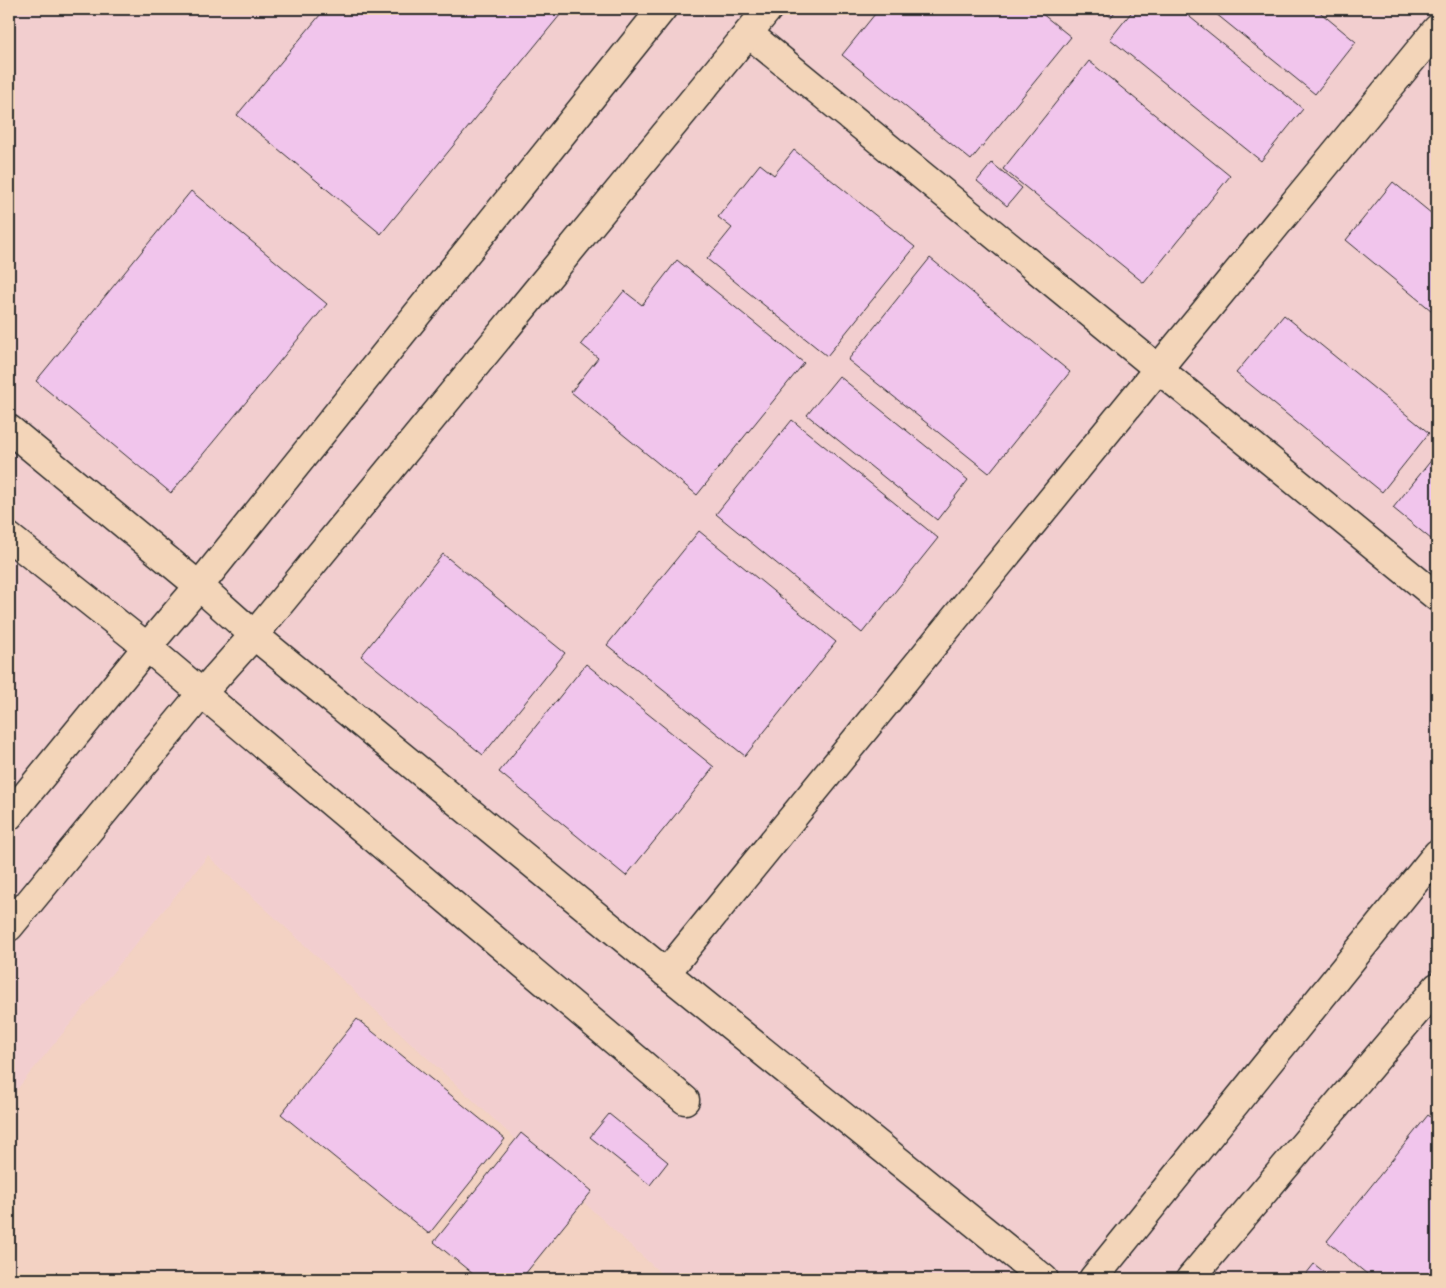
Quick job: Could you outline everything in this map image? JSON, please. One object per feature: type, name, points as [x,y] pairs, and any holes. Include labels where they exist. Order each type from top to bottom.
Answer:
[{"type":"street","points":[[9,816],[199,586],[662,9]]},
{"type":"street","points":[[9,926],[202,693],[254,635],[768,9]]},
{"type":"street","points":[[666,973],[1437,29]]},
{"type":"street","points":[[748,33],[1437,597]]},
{"type":"street","points":[[9,429],[199,586],[254,635],[666,973],[1044,1279]]},
{"type":"street","points":[[9,537],[147,647],[685,1100]]},
{"type":"street","points":[[1093,1279],[1437,854]]},
{"type":"street","points":[[1190,1279],[1437,987]]},
{"type":"shaded area","points":[[9,9],[1437,9],[1437,1279],[667,1279],[208,856],[9,1099]]},
{"type":"building","points":[[325,9],[565,9],[381,234],[237,115]]},
{"type":"building","points":[[879,9],[1036,9],[1071,37],[971,160],[842,55]]},
{"type":"building","points":[[1100,9],[1117,9],[1111,17]]},
{"type":"building","points":[[1134,9],[1180,9],[1303,109],[1261,161],[1110,39]]},
{"type":"building","points":[[1210,9],[1316,9],[1356,42],[1315,94]]},
{"type":"building","points":[[1089,61],[1230,176],[1144,283],[1003,169]]},
{"type":"building","points":[[794,150],[915,247],[827,356],[707,259],[732,228],[718,217],[760,164],[774,175]]},
{"type":"building","points":[[992,163],[1022,188],[1007,206],[977,181]]},
{"type":"building","points":[[1393,182],[1437,218],[1437,315],[1346,240]]},
{"type":"building","points":[[191,191],[327,304],[171,493],[36,381]]},
{"type":"building","points":[[930,258],[1070,372],[989,473],[848,360]]},
{"type":"building","points":[[677,260],[804,363],[697,495],[571,392],[598,358],[581,344],[624,291],[642,305]]},
{"type":"building","points":[[1284,315],[1429,433],[1382,492],[1236,373]]},
{"type":"building","points":[[839,376],[968,480],[937,520],[807,415]]},
{"type":"building","points":[[792,420],[938,538],[862,633],[716,514]]},
{"type":"building","points":[[1437,453],[1437,544],[1393,508]]},
{"type":"building","points":[[699,531],[836,642],[745,756],[607,645]]},
{"type":"building","points":[[443,554],[565,653],[483,755],[361,656]]},
{"type":"building","points":[[586,664],[714,767],[626,876],[499,772]]},
{"type":"building","points":[[357,1019],[505,1139],[429,1234],[281,1114]]},
{"type":"building","points":[[609,1114],[668,1162],[650,1185],[590,1137]]},
{"type":"building","points":[[1428,1115],[1437,1122],[1437,1265],[1426,1279],[1373,1279],[1327,1241]]},
{"type":"building","points":[[521,1133],[592,1191],[521,1279],[479,1279],[434,1242]]},
{"type":"building","points":[[1314,1264],[1333,1279],[1302,1279]]}]
